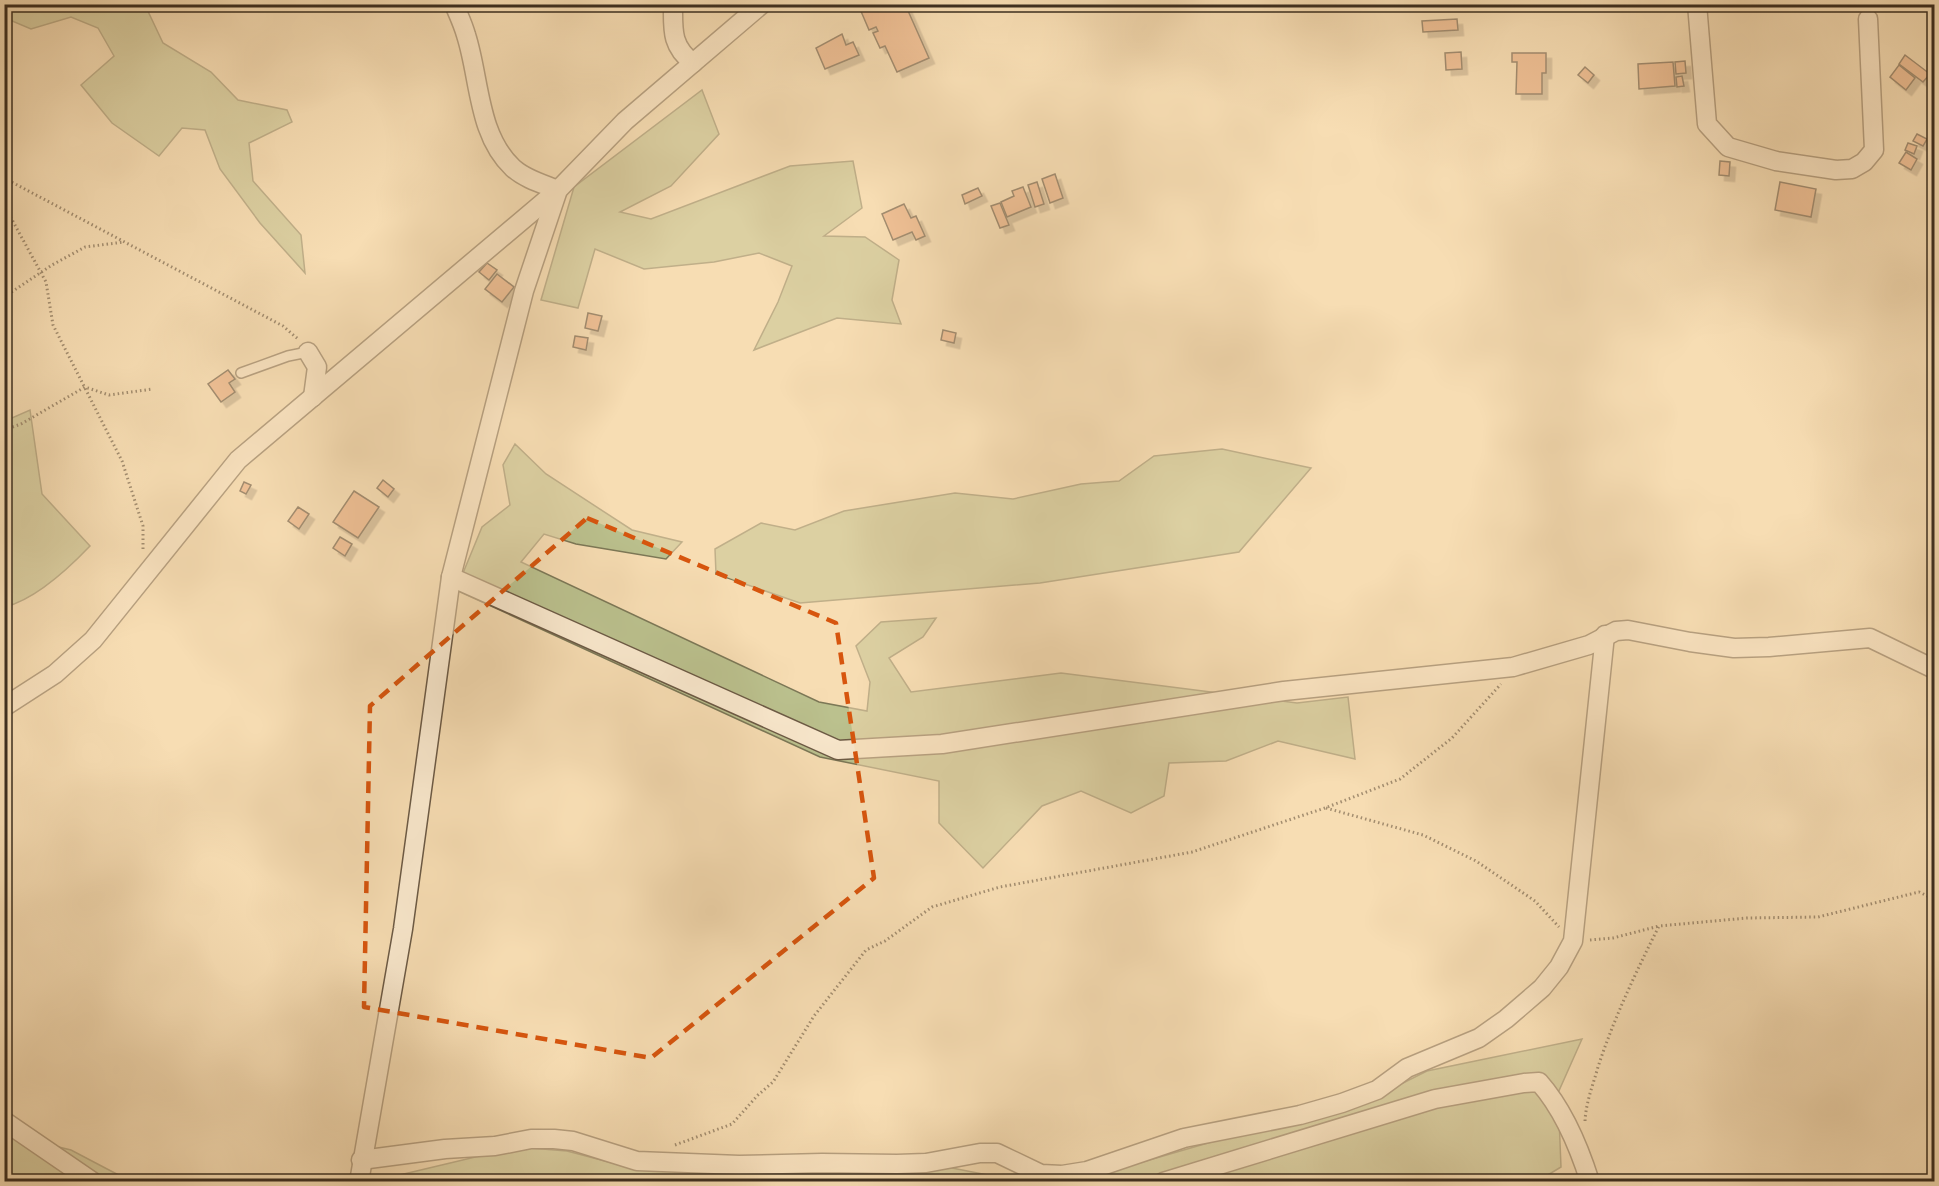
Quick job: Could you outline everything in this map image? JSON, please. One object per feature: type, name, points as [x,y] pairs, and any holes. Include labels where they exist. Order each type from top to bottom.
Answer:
[{"type":"street","points":[[454,4],[466,35],[488,129],[496,149],[514,168],[537,183],[558,190]]},
{"type":"street","points":[[673,4],[674,36],[682,54],[693,63]]},
{"type":"street","points":[[4,707],[56,674],[93,640],[238,460],[558,190],[625,121],[762,4]]},
{"type":"street","points":[[1697,4],[1707,124],[1728,147],[1776,161],[1836,170],[1852,169],[1864,162],[1874,150],[1868,19]]},
{"type":"street","points":[[359,1182],[403,929],[451,577],[524,291],[558,190]]},
{"type":"street","points":[[308,352],[317,367],[313,397]]},
{"type":"street","points":[[451,577],[838,750],[942,744],[1284,691],[1513,667],[1589,645],[1616,631],[1628,630],[1734,648],[1870,638],[1934,670]]},
{"type":"street","points":[[362,1160],[445,1149],[554,1139],[573,1141],[637,1161],[739,1166],[926,1163],[980,1153],[997,1153],[1041,1174],[1062,1175],[1087,1171],[1184,1138],[1300,1115],[1377,1090],[1407,1068],[1479,1038],[1506,1019],[1542,988],[1559,967],[1573,941],[1605,635]]},
{"type":"street","points":[[1163,1182],[1435,1099],[1524,1083],[1539,1083],[1548,1092],[1582,1156],[1590,1182]]},
{"type":"street","points":[[4,1121],[93,1182]]},
{"type":"lane","points":[[241,373],[288,356],[308,352]]},
{"type":"path","points":[[4,178],[283,326],[308,352]]},
{"type":"path","points":[[4,205],[46,282],[53,325],[123,461],[143,526],[143,576]]},
{"type":"path","points":[[4,297],[52,265],[85,247],[126,242]]},
{"type":"path","points":[[4,430],[21,424],[85,387],[109,394],[153,389]]},
{"type":"path","points":[[673,1146],[732,1124],[773,1082],[814,1016],[866,950],[885,941],[932,907],[1000,887],[1192,852],[1325,808],[1400,779],[1452,738],[1495,692],[1513,667]]},
{"type":"path","points":[[1325,808],[1423,835],[1476,861],[1535,901],[1573,941],[1613,938],[1659,926],[1747,918],[1818,917],[1919,892],[1935,899]]},
{"type":"path","points":[[1584,1126],[1586,1106],[1606,1042],[1637,969],[1659,926]]},
{"type":"highlighted area","points":[[587,518],[836,623],[874,878],[651,1058],[364,1007],[370,706]]},
{"type":"green space","points":[[4,5],[145,5],[163,43],[211,72],[238,100],[287,110],[292,122],[249,143],[253,181],[301,235],[305,273],[260,223],[220,169],[205,130],[182,128],[159,156],[112,123],[81,85],[114,56],[98,28],[71,17],[31,29],[5,18]]},
{"type":"green space","points":[[702,90],[719,134],[671,186],[620,212],[651,219],[790,166],[853,161],[862,208],[824,236],[865,237],[899,260],[892,300],[901,324],[837,318],[754,350],[778,302],[792,266],[759,253],[714,262],[644,269],[595,249],[578,308],[541,300],[574,187]]},
{"type":"green space","points":[[30,410],[42,494],[90,546],[40,590],[5,607],[5,421]]},
{"type":"green space","points":[[515,444],[546,474],[632,530],[682,542],[666,559],[576,544],[544,534],[521,562],[819,702],[867,711],[870,682],[856,646],[881,622],[936,618],[923,637],[889,658],[911,692],[1061,673],[1297,703],[1348,697],[1355,759],[1278,741],[1226,761],[1169,763],[1164,796],[1131,813],[1081,791],[1042,806],[983,868],[939,823],[939,781],[820,757],[456,590],[482,527],[510,505],[503,465]]},
{"type":"green space","points":[[1222,449],[1311,468],[1239,552],[1040,583],[800,603],[716,574],[715,549],[761,523],[795,530],[844,511],[955,493],[1013,499],[1081,484],[1119,481],[1154,456]]},
{"type":"green space","points":[[1582,1039],[1558,1093],[1561,1167],[1538,1181],[1307,1182],[1306,1176],[1294,1182],[569,1182],[523,1178],[491,1182],[380,1182],[383,1179],[517,1147],[567,1151],[620,1165],[736,1173],[947,1167],[1013,1180],[1054,1181],[1091,1177],[1225,1138],[1359,1105],[1427,1071]]},
{"type":"green space","points":[[5,1134],[71,1150],[130,1181],[5,1182]]},
{"type":"building","points":[[866,4],[905,4],[929,58],[897,72],[885,46],[880,48],[873,33],[878,31],[876,27],[869,30],[860,9],[867,6]]},
{"type":"building","points":[[1457,19],[1458,30],[1423,32],[1422,21]]},
{"type":"building","points":[[842,34],[846,45],[853,42],[859,55],[825,69],[816,48]]},
{"type":"building","points":[[1461,52],[1462,69],[1446,70],[1445,53]]},
{"type":"building","points":[[1512,53],[1546,53],[1546,73],[1542,73],[1542,94],[1516,94],[1517,62],[1512,62]]},
{"type":"building","points":[[1905,55],[1930,74],[1923,82],[1899,64]]},
{"type":"building","points":[[1685,61],[1686,73],[1676,74],[1675,62]]},
{"type":"building","points":[[1673,62],[1675,86],[1639,89],[1638,64]]},
{"type":"building","points":[[1899,65],[1915,78],[1906,90],[1890,77]]},
{"type":"building","points":[[1585,67],[1594,75],[1588,83],[1578,75]]},
{"type":"building","points":[[1682,76],[1684,86],[1677,87],[1676,77]]},
{"type":"building","points":[[1917,134],[1927,139],[1923,146],[1913,141]]},
{"type":"building","points":[[1908,143],[1917,146],[1914,154],[1905,150]]},
{"type":"building","points":[[1906,152],[1917,159],[1911,170],[1899,163]]},
{"type":"building","points":[[1720,161],[1730,162],[1729,176],[1719,175]]},
{"type":"building","points":[[1055,174],[1063,198],[1050,203],[1042,179]]},
{"type":"building","points":[[1037,182],[1044,204],[1035,207],[1028,185]]},
{"type":"building","points":[[1780,182],[1816,189],[1811,217],[1775,210]]},
{"type":"building","points":[[1023,187],[1031,207],[1007,217],[1001,202],[1014,196],[1012,191]]},
{"type":"building","points":[[978,188],[982,196],[965,204],[962,195]]},
{"type":"building","points":[[1000,203],[1009,225],[1000,228],[991,206]]},
{"type":"building","points":[[904,204],[911,218],[916,216],[925,236],[916,240],[912,232],[893,240],[882,214]]},
{"type":"building","points":[[487,263],[497,270],[489,280],[479,272]]},
{"type":"building","points":[[497,274],[514,287],[502,302],[485,289]]},
{"type":"building","points":[[588,313],[602,316],[598,331],[585,328]]},
{"type":"building","points":[[943,330],[956,333],[954,343],[941,340]]},
{"type":"building","points":[[575,336],[588,338],[586,350],[573,347]]},
{"type":"building","points":[[228,370],[235,379],[229,383],[235,392],[221,402],[208,384]]},
{"type":"building","points":[[383,480],[394,489],[388,497],[377,488]]},
{"type":"building","points":[[244,482],[251,485],[246,494],[240,491]]},
{"type":"building","points":[[354,491],[379,507],[358,538],[333,522]]},
{"type":"building","points":[[298,507],[309,514],[299,529],[288,521]]},
{"type":"building","points":[[340,537],[352,544],[345,556],[333,548]]}]
